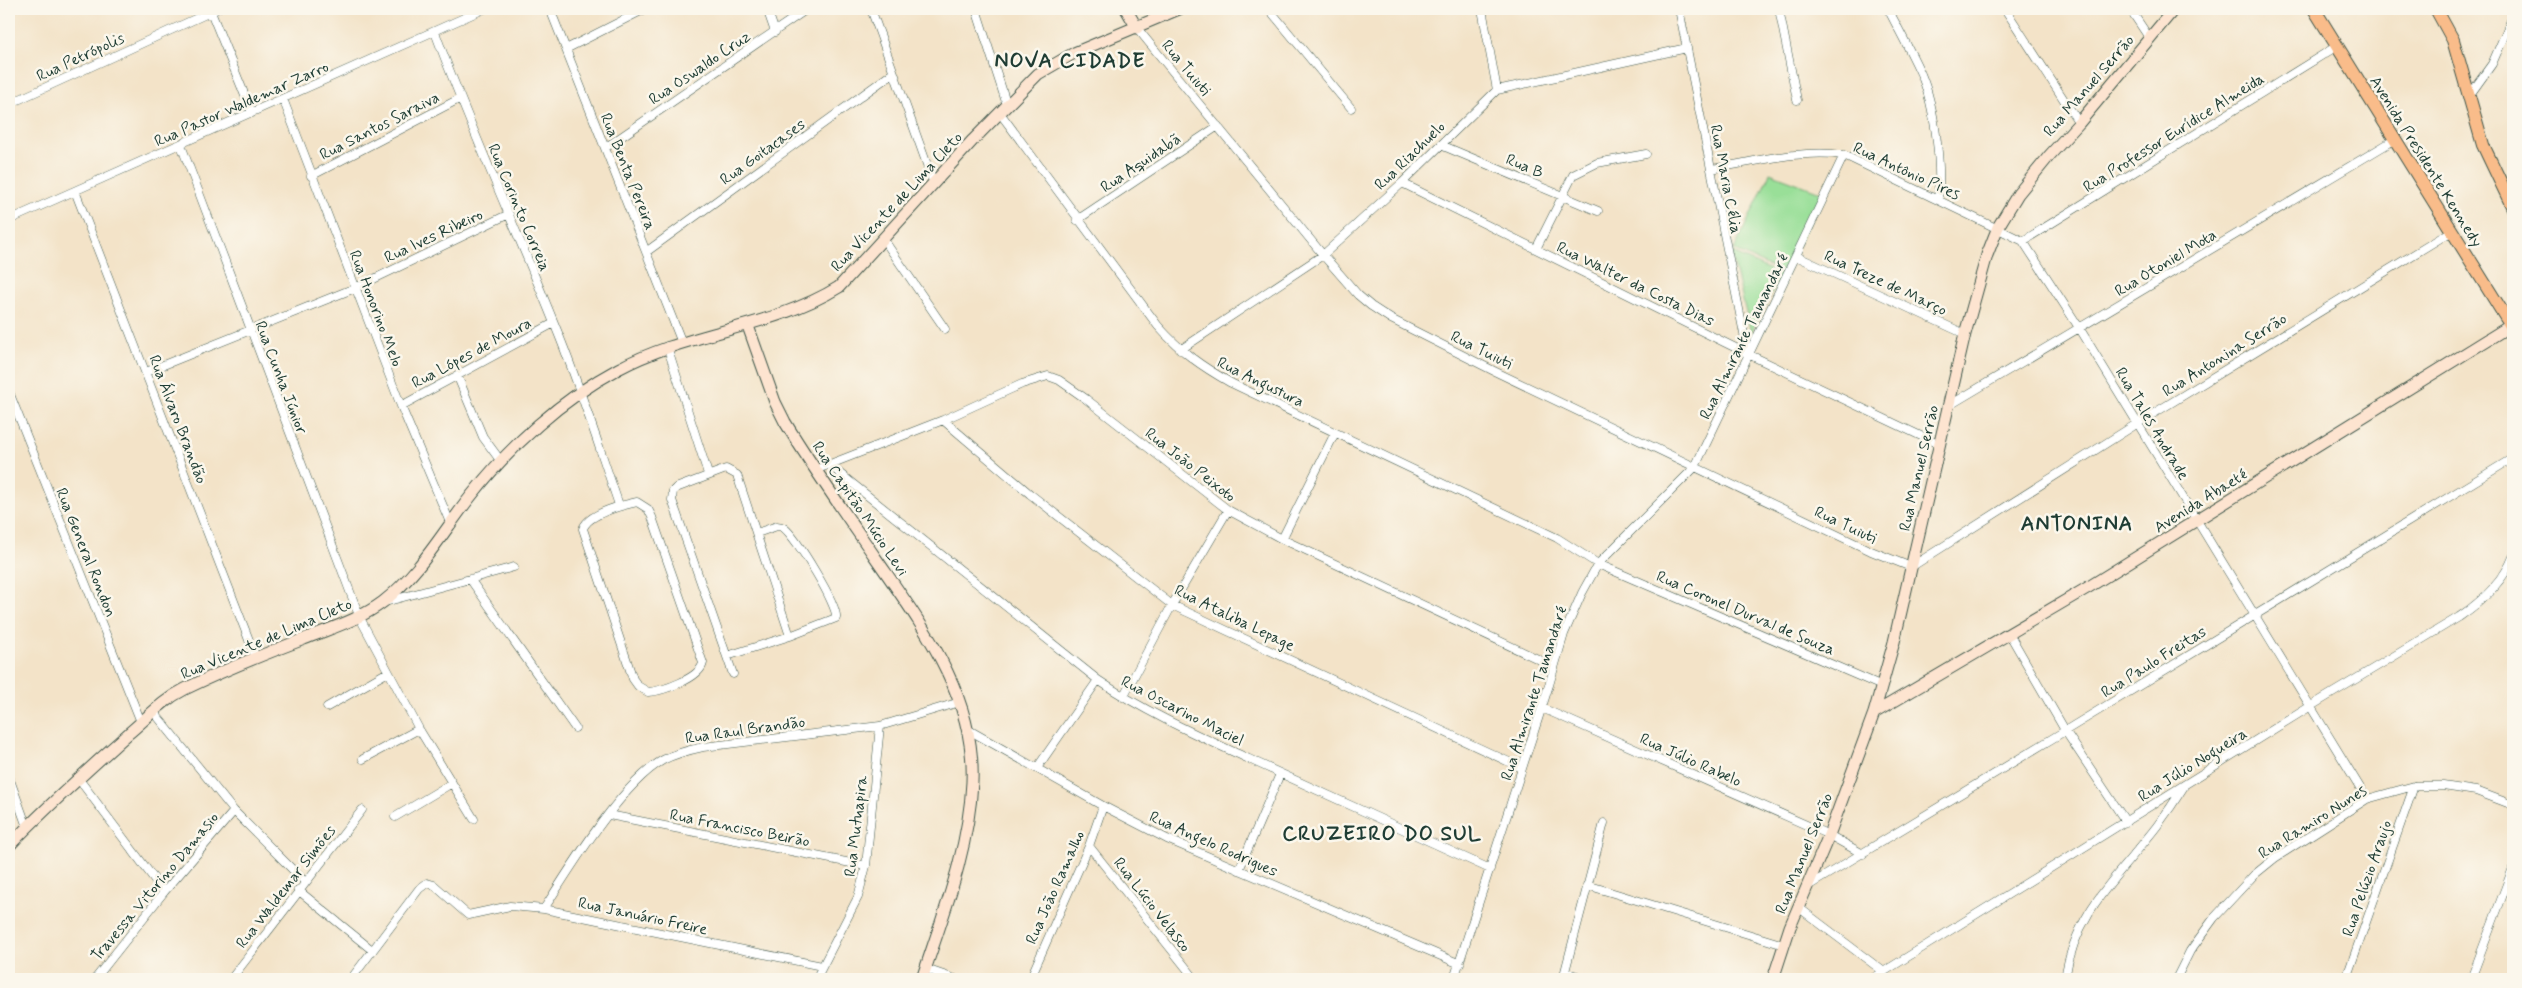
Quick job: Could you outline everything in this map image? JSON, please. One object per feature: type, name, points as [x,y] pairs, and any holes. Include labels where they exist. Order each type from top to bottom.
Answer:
[{"type":"main road","name":"Avenida Presidente Kennedy","points":[[2314,9],[2394,140],[2512,326]]},
{"type":"main road","points":[[2436,9],[2453,40],[2483,145],[2508,194],[2513,208]]},
{"type":"street","name":"Rua Pastor Waldemar Zarro","points":[[9,220],[484,9]]},
{"type":"street","name":"Rua Benta Pereira","points":[[550,9],[682,343]]},
{"type":"street","points":[[566,50],[645,9]]},
{"type":"street","points":[[767,9],[775,32]]},
{"type":"street","name":"Rua Oswaldo Cruz","points":[[605,148],[807,9]]},
{"type":"street","points":[[871,9],[934,184]]},
{"type":"street","name":"Rua Angustura","points":[[976,9],[1004,109],[1077,220],[1158,326],[1180,350],[1206,370],[1231,383],[1556,538],[1598,564]]},
{"type":"street","points":[[1126,9],[1138,28]]},
{"type":"street","name":"Rua Vicente de Lima Cleto","points":[[9,846],[78,778],[165,700],[183,690],[256,658],[360,618],[382,603],[414,573],[500,460],[582,392],[620,368],[667,346],[748,326],[812,303],[839,287],[1023,87],[1052,64],[1179,9]]},
{"type":"street","points":[[1269,9],[1351,108]]},
{"type":"street","points":[[1482,9],[1497,90]]},
{"type":"street","name":"Rua Maria Célia","points":[[1679,9],[1748,354]]},
{"type":"street","points":[[1779,9],[1798,100]]},
{"type":"street","points":[[1888,9],[1922,76],[1928,96],[1938,170],[1938,200]]},
{"type":"street","points":[[2005,9],[2079,123]]},
{"type":"street","points":[[2130,9],[2150,39]]},
{"type":"street","name":"Rua Manuel Serrão","points":[[1773,979],[1798,907],[1829,835],[1874,713],[1911,568],[1965,334],[1987,255],[1998,227],[2018,194],[2174,9]]},
{"type":"street","points":[[214,10],[252,113]]},
{"type":"street","name":"Rua Petrópolis","points":[[9,104],[214,10]]},
{"type":"street","points":[[2469,96],[2492,64],[2513,16]]},
{"type":"street","name":"Rua Tuiuti","points":[[1138,28],[1323,255],[1358,295],[1391,319],[1695,467],[1871,551],[1911,568]]},
{"type":"street","name":"Rua Corinto Correia","points":[[434,32],[582,392],[619,505]]},
{"type":"street","name":"Rua Professor Eurídice Almeida","points":[[2023,241],[2337,46]]},
{"type":"street","name":"Rua Riachuelo","points":[[1180,350],[1323,255],[1402,183],[1483,101],[1497,90],[1687,48]]},
{"type":"street","name":"Rua Goitacases","points":[[646,252],[893,73]]},
{"type":"street","name":"Rua Honorino Melo","points":[[283,99],[354,288],[451,525]]},
{"type":"street","name":"Rua Santos Saraiva","points":[[311,176],[460,99]]},
{"type":"street","name":"Rua Aquidabã","points":[[1077,220],[1218,126]]},
{"type":"street","name":"Rua Otoniel Mota","points":[[1950,405],[2394,140]]},
{"type":"street","name":"Rua Cunha Júnior","points":[[181,145],[360,618],[419,729],[474,819]]},
{"type":"street","name":"Rua B","points":[[1441,145],[1598,211]]},
{"type":"street","name":"Rua Antônio Pires","points":[[1711,169],[1804,154],[1827,153],[1844,155],[1998,227]]},
{"type":"street","points":[[1536,249],[1573,175],[1585,167],[1646,154]]},
{"type":"street","name":"Rua Almirante Tamandaré","points":[[1454,979],[1554,666],[1579,600],[1598,564],[1695,467],[1844,155]]},
{"type":"street","name":"Rua Walter da Costa Dias","points":[[1402,183],[1748,354],[1940,445]]},
{"type":"street","name":"Rua Álvaro Brandão","points":[[75,191],[256,658]]},
{"type":"street","name":"Rua Ives Ribeiro","points":[[146,372],[354,288],[509,214]]},
{"type":"street","name":"Rua Tales Andrade","points":[[1998,227],[2023,241],[2080,329],[2196,522],[2255,613],[2367,799]]},
{"type":"street","name":"Rua Antonina Serrão","points":[[1911,568],[2138,423],[2452,231]]},
{"type":"street","points":[[884,240],[945,329]]},
{"type":"street","name":"Rua Treze de Março","points":[[1796,256],[1965,334]]},
{"type":"street","name":"Rua Lópes de Moura","points":[[401,406],[554,323]]},
{"type":"street","name":"Rua Capitão Múcio Levi","points":[[748,326],[775,402],[815,470],[916,617],[947,670],[960,702],[967,730],[972,781],[966,830],[959,864],[924,974]]},
{"type":"street","name":"Avenida Abaeté","points":[[1874,713],[2010,635],[2512,326]]},
{"type":"street","points":[[667,346],[708,474]]},
{"type":"street","points":[[457,375],[483,437],[500,460]]},
{"type":"street","name":"Rua João Peixoto","points":[[815,470],[943,420],[1037,378],[1048,376],[1059,380],[1228,510],[1282,539],[1554,666]]},
{"type":"street","name":"Rua General Rondon","points":[[9,392],[141,722]]},
{"type":"street","name":"Rua Ataliba Lepage","points":[[943,420],[1030,494],[1172,604],[1522,768]]},
{"type":"street","points":[[1282,539],[1335,433]]},
{"type":"street","name":"Rua Paulo Freitas","points":[[1806,888],[2066,732],[2255,613],[2513,458]]},
{"type":"street","name":"Rua Oscarino Maciel","points":[[828,464],[1098,680],[1123,697],[1157,716],[1280,774],[1490,869]]},
{"type":"street","points":[[733,674],[672,500],[673,491],[676,488],[708,474],[726,469],[737,475],[790,636]]},
{"type":"street","points":[[637,502],[648,509],[703,663],[702,670],[692,677],[653,692],[643,691],[633,679],[583,529],[589,520],[619,505],[637,502]]},
{"type":"street","points":[[1123,697],[1172,604],[1228,510]]},
{"type":"street","points":[[727,656],[790,636],[836,618],[836,608],[821,580],[784,528],[777,526],[757,534]]},
{"type":"street","name":"Rua Júlio Nogueira","points":[[1872,979],[2311,706],[2466,613],[2496,586],[2513,557]]},
{"type":"street","name":"Rua Coronel Durval de Souza","points":[[1598,564],[1882,686]]},
{"type":"street","points":[[382,603],[514,567]]},
{"type":"street","points":[[470,578],[575,728]]},
{"type":"street","points":[[2010,635],[2066,732],[2126,822]]},
{"type":"street","points":[[327,707],[388,672]]},
{"type":"street","points":[[1036,768],[1098,680]]},
{"type":"street","name":"Rua Raul Brandão","points":[[544,909],[609,814],[644,774],[662,761],[681,752],[703,747],[880,726],[960,702]]},
{"type":"street","name":"Rua Júlio Rabelo","points":[[1542,708],[1829,835],[1863,854]]},
{"type":"street","points":[[153,711],[234,810],[306,882]]},
{"type":"street","name":"Rua Mutuapira","points":[[816,979],[858,897],[866,866],[880,726]]},
{"type":"street","points":[[363,759],[419,729]]},
{"type":"street","name":"Rua Angelo Rodrigues","points":[[967,730],[1103,806],[1167,839],[1460,964]]},
{"type":"street","points":[[1239,870],[1280,774]]},
{"type":"street","points":[[9,777],[27,827]]},
{"type":"street","points":[[78,778],[164,892]]},
{"type":"street","points":[[395,817],[452,783]]},
{"type":"street","points":[[2066,979],[2074,939],[2092,908],[2156,827],[2186,785]]},
{"type":"street","name":"Rua Ramiro Nunes","points":[[2176,979],[2190,951],[2214,918],[2254,876],[2275,858],[2367,799],[2414,786],[2458,787],[2513,805]]},
{"type":"street","name":"Rua Pelúzio Araujo","points":[[2346,979],[2414,786]]},
{"type":"street","name":"Rua João Ramalho","points":[[1030,979],[1090,846],[1103,806]]},
{"type":"street","name":"Travessa Vitorino Damasio","points":[[95,979],[164,892],[234,810]]},
{"type":"street","name":"Rua Waldemar Simões","points":[[230,979],[362,810]]},
{"type":"street","name":"Rua Francisco Beirão","points":[[609,814],[866,866]]},
{"type":"street","points":[[1586,979],[1564,976],[1604,823]]},
{"type":"street","name":"Rua Lúcio Velasco","points":[[1090,846],[1195,979]]},
{"type":"street","points":[[2471,979],[2513,868]]},
{"type":"street","name":"Rua Januário Freire","points":[[372,950],[424,885],[434,885],[468,915],[510,906],[544,909],[822,966]]},
{"type":"street","points":[[1587,885],[1784,945]]},
{"type":"street","points":[[298,890],[372,950],[351,979]]},
{"type":"street","points":[[1798,907],[1884,972]]},
{"type":"street","points":[[924,974],[955,979]]},
{"type":"green space","points":[[1770,173],[1823,193],[1784,273],[1734,250]]},
{"type":"green space","points":[[1731,252],[1781,275],[1751,333]]},
{"type":"district","name":"NOVA CIDADE","points":[[1070,60]]},
{"type":"district","name":"ANTONINA","points":[[2077,523]]},
{"type":"district","name":"CRUZEIRO DO SUL","points":[[1382,833]]}]
